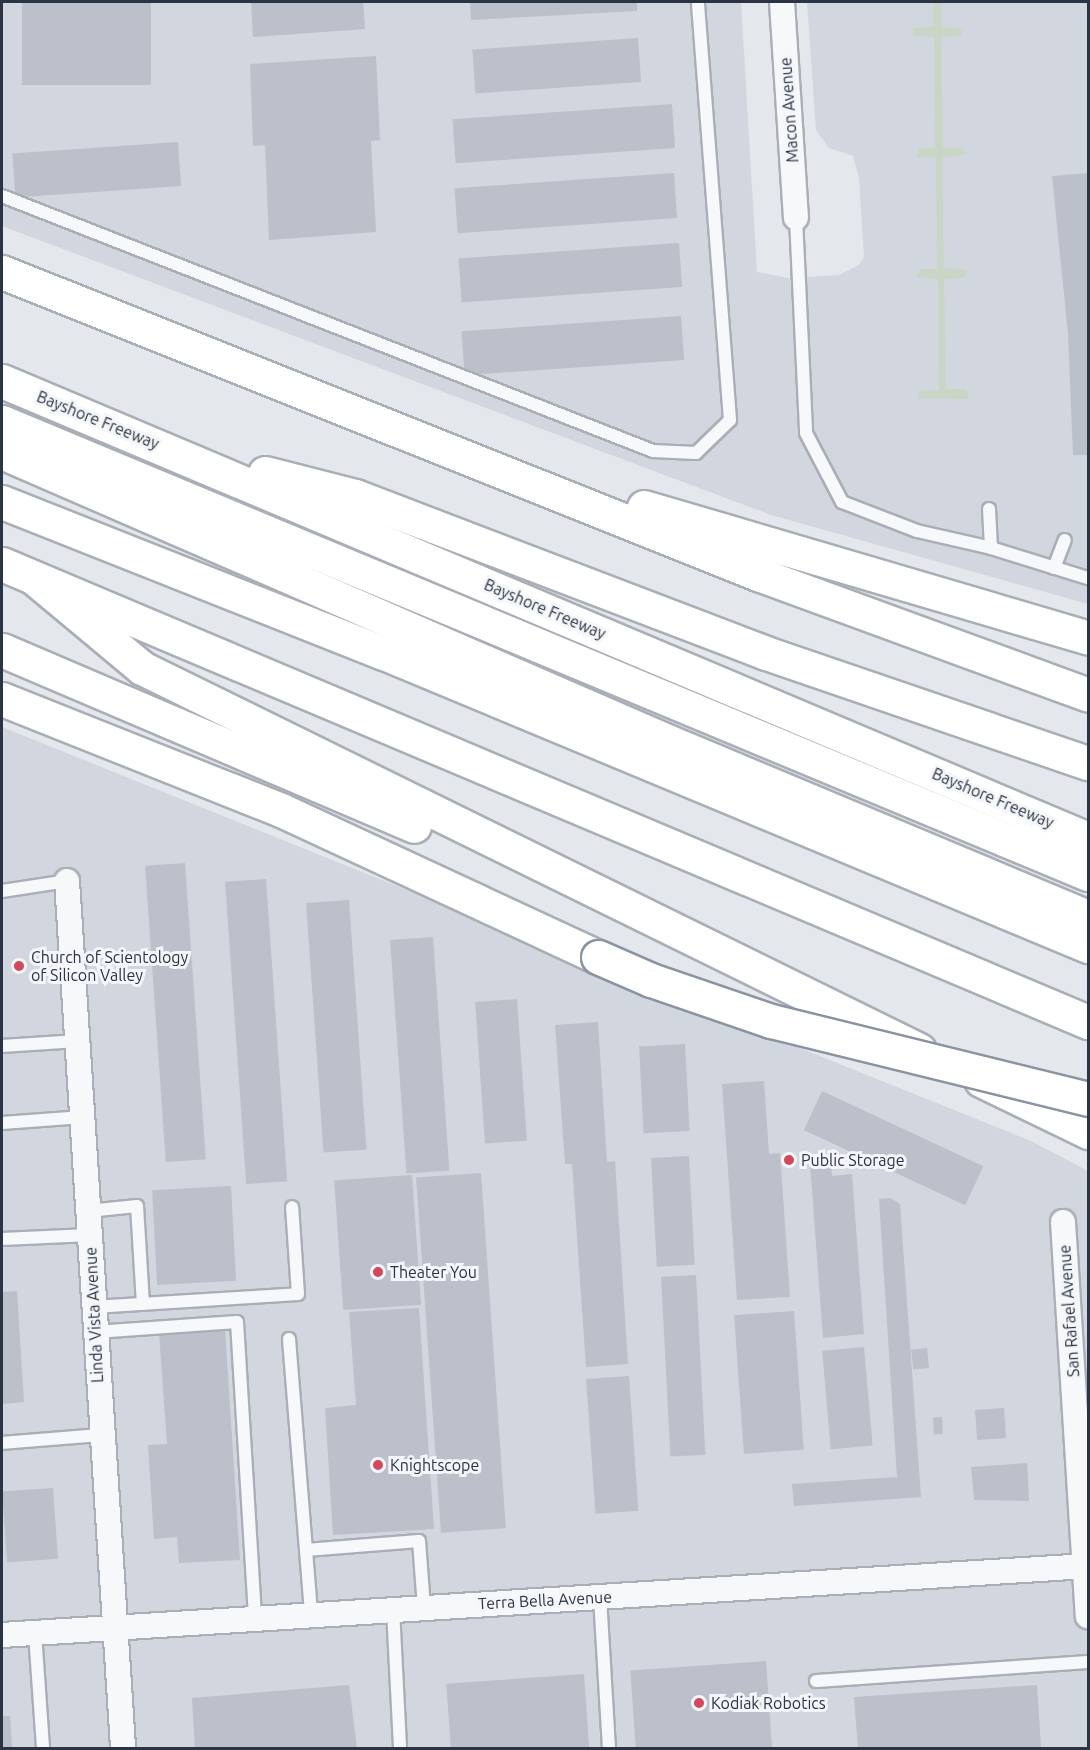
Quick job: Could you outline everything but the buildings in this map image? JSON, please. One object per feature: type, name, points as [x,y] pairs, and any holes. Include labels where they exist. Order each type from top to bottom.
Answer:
[{"type":"highway","points":[[2,272],[758,574],[1089,695]]},
{"type":"highway","name":"Bayshore Freeway","points":[[2,381],[167,448],[1089,839]]},
{"type":"highway","points":[[2,422],[1089,874]]},
{"type":"highway","points":[[435,444],[1089,638]]},
{"type":"highway","points":[[167,448],[355,496],[777,657],[1089,763]]},
{"type":"highway","points":[[2,452],[667,741],[1089,917]]},
{"type":"highway","points":[[2,502],[384,653],[1089,946]]},
{"type":"highway","points":[[2,564],[1089,1022]]},
{"type":"highway","points":[[34,578],[142,668],[1089,1132]]},
{"type":"highway","points":[[2,650],[318,783],[860,1021]]},
{"type":"highway","points":[[2,693],[372,849],[598,957],[661,984],[771,1021],[1089,1099]]},
{"type":"highway","points":[[2,699],[127,747]]},
{"type":"street","name":"Macon Avenue","points":[[782,2],[796,218]]},
{"type":"street","name":"Linda Vista Avenue","points":[[67,881],[123,1749]]},
{"type":"street","name":"San Rafael Avenue","points":[[1063,1222],[1089,1616]]},
{"type":"street","name":"Terra Bella Avenue","points":[[2,1635],[393,1608],[1087,1566]]},
{"type":"lane","points":[[2,196],[653,451],[696,453],[730,420],[698,2]]},
{"type":"lane","points":[[796,218],[806,433],[842,502],[917,531],[991,548],[1089,578]]},
{"type":"lane","points":[[989,509],[991,548]]},
{"type":"lane","points":[[1054,568],[1065,540]]},
{"type":"lane","points":[[2,891],[67,881]]},
{"type":"lane","points":[[2,1046],[78,1041]]},
{"type":"lane","points":[[2,1123],[83,1117]]},
{"type":"lane","points":[[2,1239],[89,1223],[137,1206],[143,1304]]},
{"type":"lane","points":[[93,1307],[298,1294],[292,1208]]},
{"type":"lane","points":[[95,1332],[237,1322],[255,1618]]},
{"type":"lane","points":[[289,1339],[311,1614]]},
{"type":"lane","points":[[2,1443],[101,1435]]},
{"type":"lane","points":[[306,1550],[419,1541],[424,1607]]},
{"type":"lane","points":[[600,1597],[609,1749]]},
{"type":"lane","points":[[393,1608],[400,1749]]},
{"type":"lane","points":[[35,1633],[43,1749]]},
{"type":"lane","points":[[816,1681],[1089,1662]]},
{"type":"shaded area","points":[[2,2],[741,2],[757,272],[789,278],[839,275],[859,265],[864,257],[859,178],[853,156],[829,148],[816,130],[807,2],[1088,2],[1088,604],[771,515],[2,226]]},
{"type":"shaded area","points":[[2,727],[1031,1141],[1088,1171],[1088,1748],[2,1748]]},
{"type":"green space","points":[[933,2],[941,2],[941,27],[964,29],[961,36],[941,37],[943,148],[962,148],[966,154],[942,158],[944,268],[967,270],[964,278],[944,279],[946,389],[966,389],[969,397],[966,399],[918,398],[919,391],[939,390],[938,279],[917,277],[920,269],[937,269],[936,158],[916,157],[918,149],[935,148],[934,37],[913,35],[914,28],[933,27]]},
{"type":"place","name":"Church of Scientology of Silicon Valley","points":[[19,966]]},
{"type":"place","name":"Public Storage","points":[[789,1160]]},
{"type":"place","name":"Theater You","points":[[378,1272]]},
{"type":"place","name":"Knightscope","points":[[378,1465]]},
{"type":"place","name":"Kodiak Robotics","points":[[699,1703]]}]
